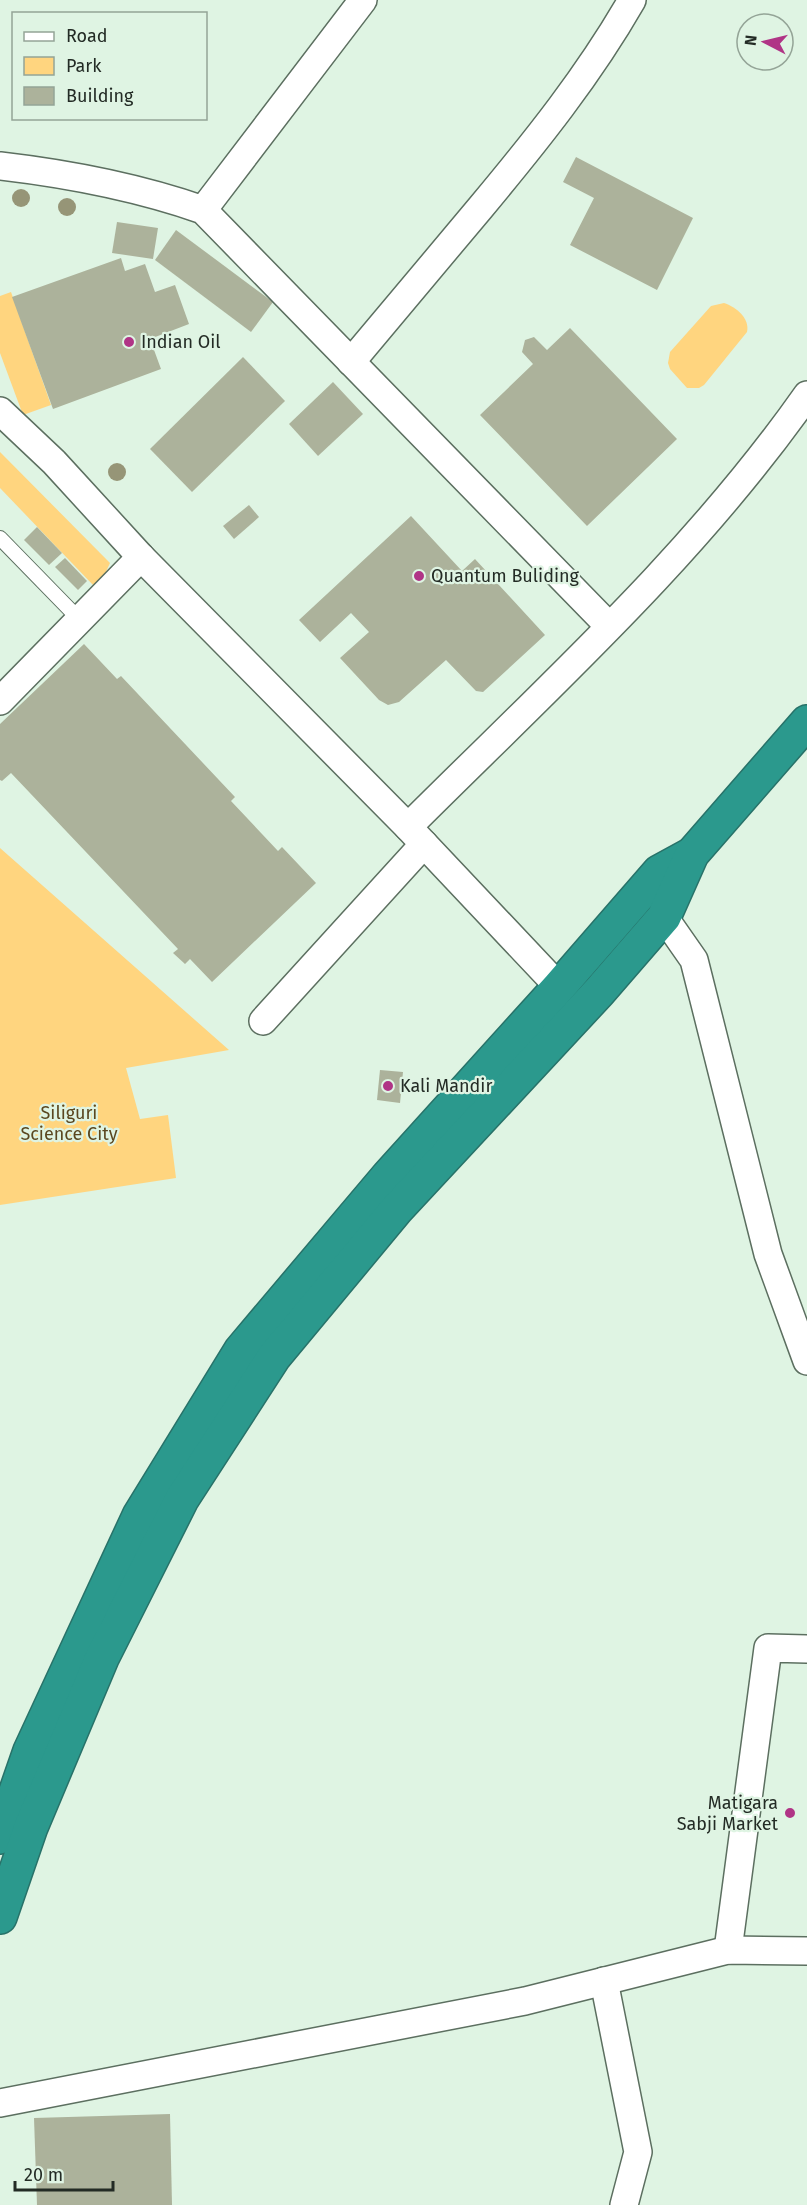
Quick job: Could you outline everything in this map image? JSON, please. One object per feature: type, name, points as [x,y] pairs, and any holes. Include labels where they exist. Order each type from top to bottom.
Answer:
[{"type":"highway","points":[[0,1917],[31,1827],[102,1658],[182,1499],[273,1357],[397,1209],[599,992],[664,917],[692,854],[807,722]]},
{"type":"highway","points":[[0,1837],[30,1750],[139,1516],[241,1350],[393,1170],[559,987],[659,872],[692,854]]},
{"type":"street","points":[[203,210],[363,0]]},
{"type":"street","points":[[351,362],[548,124],[582,79],[632,0]]},
{"type":"street","points":[[0,166],[53,172],[138,190],[203,210],[609,626]]},
{"type":"street","points":[[263,1022],[416,836],[703,527],[753,468],[807,395]]},
{"type":"street","points":[[1,409],[54,462],[141,557],[416,836],[559,987]]},
{"type":"street","points":[[0,700],[141,557]]},
{"type":"street","points":[[664,917],[694,960],[768,1254],[807,1361]]},
{"type":"street","points":[[728,1950],[768,1648],[807,1648]]},
{"type":"street","points":[[0,2103],[525,2001],[728,1950],[807,1951]]},
{"type":"street","points":[[604,1981],[638,2152],[624,2205]]},
{"type":"lane","points":[[0,538],[80,619]]},
{"type":"green space","points":[[11,292],[51,405],[23,415],[0,353],[0,296]]},
{"type":"green space","points":[[724,303],[741,314],[746,322],[747,332],[704,385],[699,388],[687,388],[670,369],[668,363],[670,352],[711,306]]},
{"type":"green space","points":[[0,452],[110,563],[104,576],[93,585],[0,488]]},
{"type":"green space","name":"Siliguri Science City","points":[[0,848],[229,1050],[126,1068],[140,1119],[168,1115],[176,1178],[0,1205]]},
{"type":"building","points":[[576,157],[693,218],[657,290],[570,245],[594,198],[563,182]]},
{"type":"building","points":[[117,222],[158,228],[153,259],[112,253]]},
{"type":"building","points":[[176,230],[273,302],[251,332],[155,260]]},
{"type":"building","points":[[121,258],[125,271],[145,264],[155,292],[175,285],[189,324],[150,339],[161,369],[53,409],[12,297]]},
{"type":"building","points":[[570,328],[677,439],[587,526],[480,415],[533,364],[522,352],[525,340],[534,337],[547,350]]},
{"type":"building","points":[[243,357],[285,401],[192,492],[150,449]]},
{"type":"building","points":[[333,382],[363,414],[318,456],[289,424]]},
{"type":"building","points":[[249,505],[259,517],[234,539],[223,526]]},
{"type":"building","points":[[411,516],[462,571],[475,559],[545,635],[483,692],[476,691],[446,660],[399,702],[388,705],[379,700],[340,658],[369,632],[351,613],[320,642],[299,620]]},
{"type":"building","points":[[37,527],[62,553],[49,565],[24,540]]},
{"type":"building","points":[[65,558],[87,581],[78,590],[55,567]]},
{"type":"building","points":[[84,644],[117,679],[121,676],[235,797],[231,801],[278,851],[282,847],[316,883],[212,982],[190,959],[185,964],[173,953],[178,949],[11,773],[2,781],[0,780],[0,724]]},
{"type":"building","points":[[380,1070],[403,1072],[400,1103],[377,1100]]},
{"type":"building","points":[[170,2114],[172,2205],[37,2205],[34,2118]]},
{"type":"place","name":"Indian Oil","points":[[129,342]]},
{"type":"place","name":"Quantum Buliding","points":[[419,576]]},
{"type":"place","name":"Kali Mandir","points":[[388,1086]]},
{"type":"place","name":"Matigara Sabji Market","points":[[790,1813]]}]
